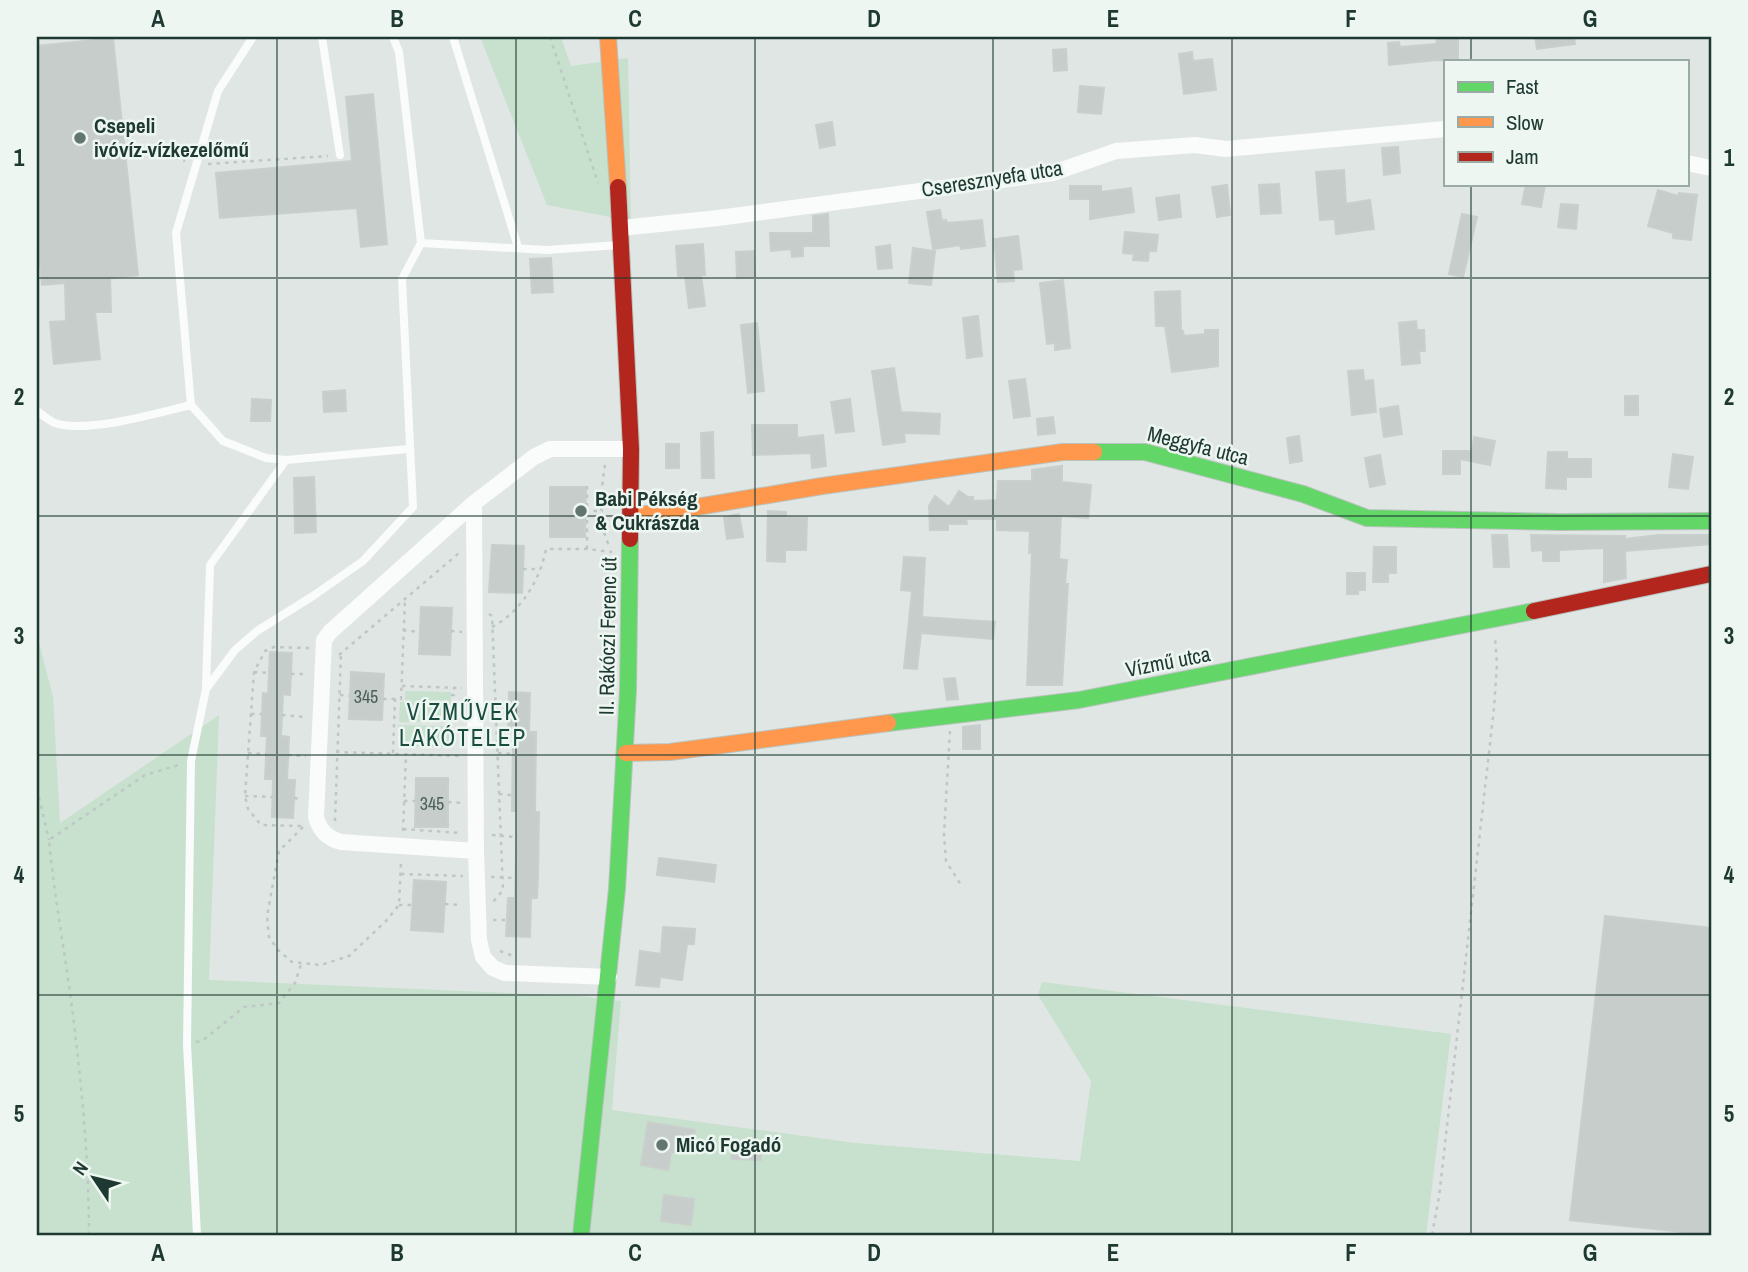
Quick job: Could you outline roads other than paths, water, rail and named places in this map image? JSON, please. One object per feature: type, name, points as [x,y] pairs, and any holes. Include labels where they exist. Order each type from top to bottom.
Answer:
[{"type":"street","name":"II. Rákóczi Ferenc út","points":[[581,1235],[609,977],[626,753],[631,449],[608,37]]},
{"type":"street","name":"Cseresznyefa utca","points":[[621,237],[718,218],[1053,173],[1116,151],[1195,145],[1226,149],[1444,130]]},
{"type":"street","points":[[1688,163],[1711,167]]},
{"type":"street","points":[[477,850],[402,837],[341,842],[324,834],[316,817],[324,640],[474,503],[534,457],[550,449],[631,449]]},
{"type":"street","name":"Meggyfa utca","points":[[631,514],[655,514],[822,486],[1063,452],[1145,452],[1303,494],[1367,518],[1560,522],[1711,520]]},
{"type":"street","points":[[474,503],[479,940],[484,957],[493,968],[505,973],[609,977]]},
{"type":"street","name":"Vízmű utca","points":[[626,753],[670,752],[951,714],[1079,700],[1493,620],[1711,574]]},
{"type":"lane","points":[[253,37],[218,92],[176,233],[191,405],[223,441],[265,458],[286,460],[408,449]]},
{"type":"lane","points":[[322,37],[340,155]]},
{"type":"lane","points":[[206,689],[235,650],[257,631],[363,561],[412,508],[402,279],[421,243],[399,52],[393,37]]},
{"type":"lane","points":[[453,37],[517,247]]},
{"type":"lane","points":[[421,243],[547,250],[621,237]]},
{"type":"lane","points":[[37,411],[53,422],[70,426],[102,424],[191,405]]},
{"type":"lane","points":[[197,1235],[187,1044],[191,761],[206,689],[210,565],[286,460]]},
{"type":"place","name":"Csepeli ivóvíz-vízkezelőmű","points":[[80,138]]},
{"type":"place","name":"Babi Pékség & Cukrászda","points":[[581,511]]},
{"type":"place","name":"Micó Fogadó","points":[[662,1145]]},
{"type":"district","name":"VÍZMŰVEK LAKÓTELEP","points":[[463,725]]}]
